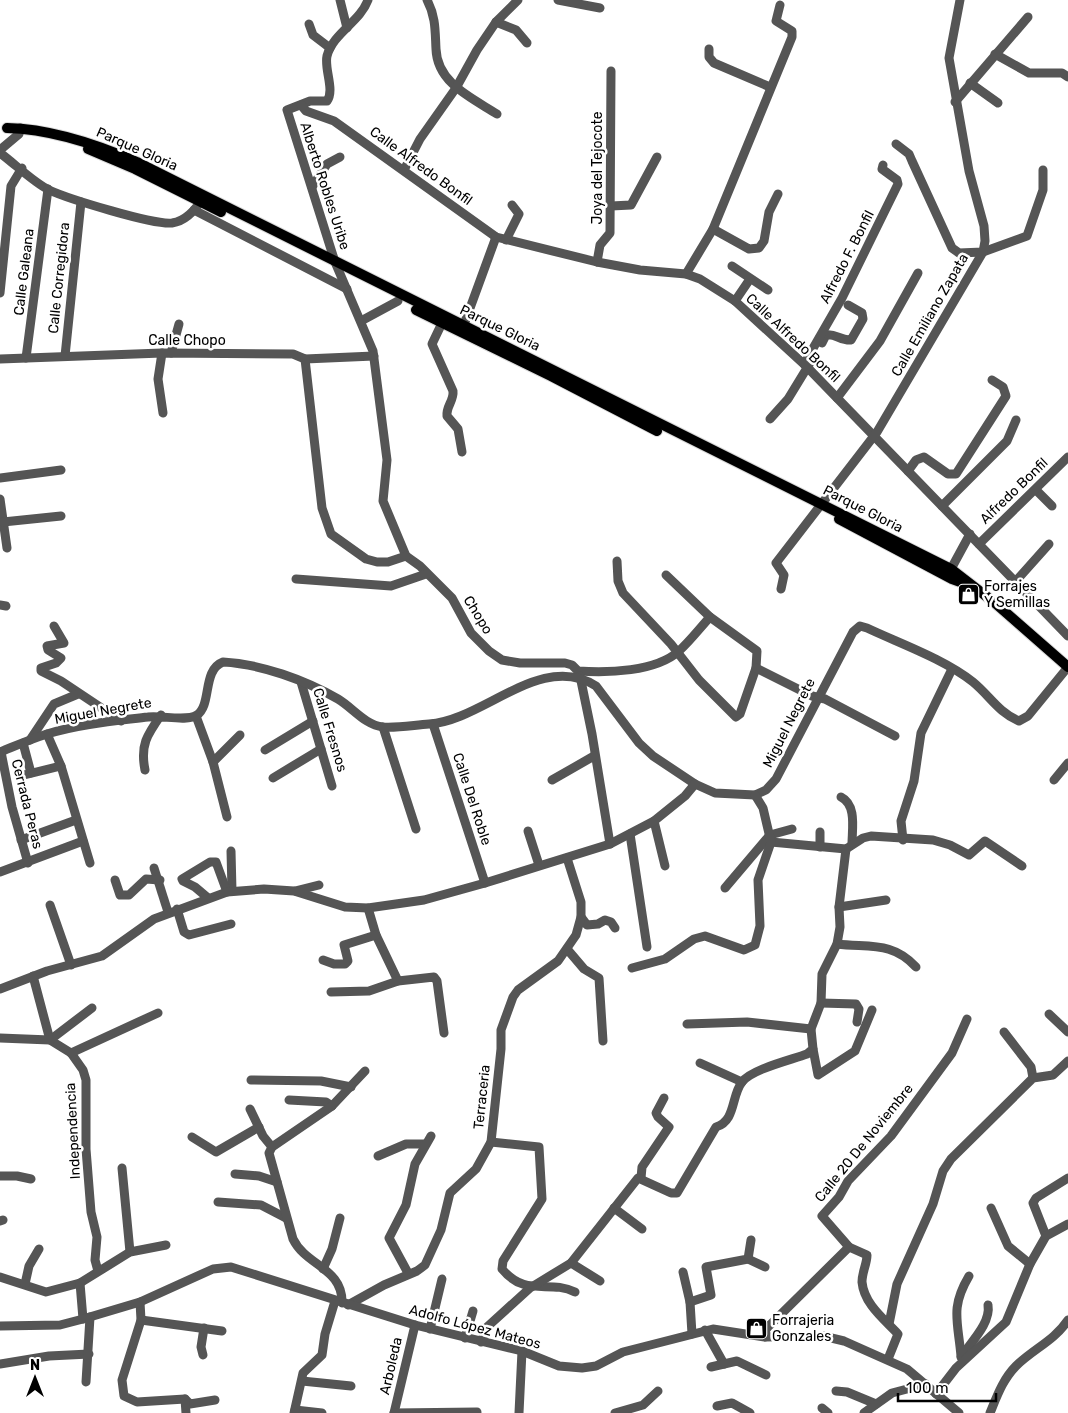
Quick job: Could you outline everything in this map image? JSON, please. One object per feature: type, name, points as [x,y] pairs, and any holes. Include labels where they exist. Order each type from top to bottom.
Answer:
[{"type":"main road","name":"Parque Gloria","points":[[3,127],[108,156],[200,203],[336,266],[463,329],[551,376],[821,506],[893,544],[952,580],[970,585]]},
{"type":"main road","name":"Parque Gloria","points":[[336,266],[442,323],[463,329]]},
{"type":"main road","name":"Parque Gloria","points":[[893,544],[951,569],[995,603],[1068,667]]},
{"type":"street","points":[[340,0],[347,28]]},
{"type":"street","points":[[301,105],[310,101],[327,101],[330,97],[326,65],[330,48],[364,9],[368,0]]},
{"type":"street","points":[[427,0],[435,22],[439,68],[456,88],[498,114]]},
{"type":"street","points":[[404,170],[420,139],[456,88],[477,50],[496,22],[518,0]]},
{"type":"street","points":[[558,0],[600,8]]},
{"type":"street","name":"Calle Emiliano Zapata","points":[[781,589],[784,576],[776,563],[821,506],[872,436],[982,252],[985,241],[984,226],[969,171],[949,58],[960,0]]},
{"type":"street","points":[[686,274],[713,229],[792,37],[792,31],[776,21],[775,16],[780,5]]},
{"type":"street","points":[[956,102],[970,83],[1028,17]]},
{"type":"street","points":[[496,22],[519,31],[527,42]]},
{"type":"street","points":[[309,24],[313,35],[330,48]]},
{"type":"street","points":[[708,49],[714,63],[770,88]]},
{"type":"street","points":[[995,54],[1029,74],[1062,73],[1068,77]]},
{"type":"street","name":"Joya del Tejocote","points":[[597,262],[600,245],[610,233],[611,71]]},
{"type":"street","points":[[970,83],[998,104]]},
{"type":"street","name":"Alberto Robles Uribe","points":[[301,105],[287,110],[336,266],[361,321]]},
{"type":"street","name":"Calle Alfredo Bonfil","points":[[301,105],[306,111],[334,121],[501,238],[597,262],[640,270],[686,274],[700,280],[735,301],[806,366],[1068,636]]},
{"type":"street","points":[[20,131],[0,151],[48,189],[81,202],[166,223],[179,221],[200,203],[347,289]]},
{"type":"street","points":[[896,144],[908,154],[952,248],[959,253],[982,252],[1027,236],[1043,190],[1043,170]]},
{"type":"street","points":[[312,187],[327,164],[340,158]]},
{"type":"street","points":[[611,206],[631,205],[657,158]]},
{"type":"street","name":"Alfredo F. Bonfil","points":[[806,366],[898,184],[897,180],[886,174],[882,169],[883,166]]},
{"type":"street","points":[[0,293],[11,186],[22,168]]},
{"type":"street","name":"Calle Galeana","points":[[26,358],[48,189]]},
{"type":"street","points":[[713,229],[749,249],[759,248],[764,240],[769,212],[778,194]]},
{"type":"street","name":"Calle Corregidora","points":[[65,356],[81,202]]},
{"type":"street","points":[[463,329],[501,238],[519,214],[512,205]]},
{"type":"street","points":[[732,266],[768,290]]},
{"type":"street","points":[[837,398],[880,341],[918,273]]},
{"type":"street","points":[[735,301],[750,278]]},
{"type":"street","points":[[361,321],[398,301]]},
{"type":"street","points":[[857,310],[862,301]]},
{"type":"street","points":[[770,420],[788,399],[826,335],[831,334],[844,341],[851,340],[863,319],[862,313],[848,305]]},
{"type":"street","name":"Chopo","points":[[361,321],[374,356],[387,460],[383,501],[406,556],[420,566],[452,598],[479,644],[502,660],[520,663],[565,663],[572,665],[578,671],[620,671],[665,660],[678,652],[710,617]]},
{"type":"street","points":[[442,323],[432,344],[453,391],[453,400],[448,407],[447,416],[458,429],[462,452]]},
{"type":"street","points":[[164,413],[158,386],[166,353],[179,324]]},
{"type":"street","name":"Calle Chopo","points":[[0,359],[166,353],[293,354],[305,359],[374,356]]},
{"type":"street","points":[[305,359],[322,508],[331,534],[340,542],[366,558],[377,562],[388,562],[406,556]]},
{"type":"street","points":[[908,471],[916,460],[924,457],[948,474],[956,474],[1006,396],[1003,387],[992,380]]},
{"type":"street","points":[[942,506],[1007,441],[1016,420]]},
{"type":"street","name":"Alfredo Bonfil","points":[[979,544],[1068,457]]},
{"type":"street","points":[[0,478],[61,470]]},
{"type":"street","points":[[1036,490],[1052,506]]},
{"type":"street","points":[[0,499],[7,548]]},
{"type":"street","points":[[3,522],[61,516]]},
{"type":"street","points":[[951,569],[970,534]]},
{"type":"street","points":[[1015,582],[1049,544]]},
{"type":"street","points":[[617,561],[618,581],[623,593],[678,652],[699,680],[736,717],[740,714],[756,668],[757,652],[710,617],[666,575]]},
{"type":"street","points":[[296,579],[391,586],[426,574]]},
{"type":"street","points":[[54,626],[64,643],[47,646],[48,650],[60,658],[60,661],[44,666],[41,668],[41,671],[61,681],[78,694],[121,720]]},
{"type":"street","name":"Miguel Negrete","points":[[755,795],[766,790],[776,779],[817,697],[854,632],[860,626],[868,628],[952,669],[973,682],[1006,715],[1019,721],[1028,716],[1068,667]]},
{"type":"street","points":[[227,816],[213,762],[196,716],[201,711],[211,675],[218,664],[223,662],[273,672],[301,682],[339,700],[370,723],[383,727],[433,724],[458,719],[518,687],[536,681],[554,678],[582,680],[596,686],[639,743],[653,756],[694,784],[715,793],[755,795],[763,808],[770,838],[758,880],[760,926],[752,948],[744,950],[705,936],[694,938],[665,959],[632,968]]},
{"type":"street","points":[[756,668],[817,697],[826,699],[895,736]]},
{"type":"street","points":[[903,840],[902,821],[914,781],[921,733],[952,669]]},
{"type":"street","points":[[578,671],[582,680],[610,844]]},
{"type":"street","name":"Calle Fresnos","points":[[301,682],[332,786]]},
{"type":"street","points":[[31,773],[27,742],[54,704],[78,694]]},
{"type":"street","points":[[145,770],[142,757],[146,736],[161,715]]},
{"type":"street","name":"Miguel Negrete","points":[[0,752],[47,734],[121,720],[161,715],[183,718],[196,716]]},
{"type":"street","points":[[265,750],[313,721]]},
{"type":"street","name":"Calle Del Roble","points":[[433,724],[485,883]]},
{"type":"street","points":[[383,727],[416,829]]},
{"type":"street","points":[[47,734],[61,766],[90,864]]},
{"type":"street","points":[[213,762],[240,735]]},
{"type":"street","points":[[273,778],[321,749]]},
{"type":"street","name":"Cerrada Peras","points":[[0,752],[28,863]]},
{"type":"street","points":[[552,780],[594,756]]},
{"type":"street","points":[[20,776],[61,766]]},
{"type":"street","points":[[1054,780],[1067,768]]},
{"type":"street","points":[[294,891],[345,907],[368,908],[424,900],[610,844],[654,821],[685,796],[694,784]]},
{"type":"street","points":[[841,797],[847,800],[851,806],[849,847],[839,907],[840,927],[837,944],[822,974],[821,1003],[811,1029],[818,1075],[856,1052],[872,1010]]},
{"type":"street","points":[[21,840],[76,820]]},
{"type":"street","points":[[654,821],[665,866]]},
{"type":"street","points":[[725,888],[770,838],[792,829]]},
{"type":"street","points":[[528,831],[539,865]]},
{"type":"street","points":[[820,832],[820,847]]},
{"type":"street","points":[[630,834],[647,947]]},
{"type":"street","points":[[770,838],[820,847],[849,847],[863,838],[871,836],[903,840],[933,840],[950,845],[969,855],[985,841],[1022,866]]},
{"type":"street","points":[[0,872],[83,842]]},
{"type":"street","points":[[230,892],[231,852]]},
{"type":"street","name":"Terraceria","points":[[342,1303],[408,1273],[417,1271],[425,1265],[441,1230],[450,1193],[476,1169],[491,1142],[501,1049],[500,1030],[513,997],[518,990],[551,968],[576,935],[581,917],[582,902],[567,858]]},
{"type":"street","points":[[208,898],[195,887],[183,881],[182,878],[210,862],[216,862],[230,892]]},
{"type":"street","points":[[154,868],[184,932],[189,935],[230,924]]},
{"type":"street","points":[[115,880],[120,895],[129,895],[146,879],[160,880]]},
{"type":"street","points":[[0,989],[33,976],[102,956],[154,919],[208,898],[230,892],[294,891],[319,885]]},
{"type":"street","points":[[839,907],[886,900]]},
{"type":"street","points":[[50,904],[71,964]]},
{"type":"street","points":[[368,908],[376,935],[398,982]]},
{"type":"street","points":[[581,917],[587,925],[598,924],[605,920],[611,922],[615,928]]},
{"type":"street","points":[[323,960],[334,964],[345,964],[348,961],[344,945],[376,935]]},
{"type":"street","points":[[837,944],[891,948],[908,959],[916,967]]},
{"type":"street","points":[[567,949],[584,969],[598,978],[602,1040]]},
{"type":"street","points":[[33,976],[50,1040]]},
{"type":"street","points":[[331,992],[369,992],[398,982],[434,977],[437,981],[444,1033]]},
{"type":"street","points":[[821,1003],[856,1004],[859,1008],[857,1022]]},
{"type":"street","points":[[0,1038],[50,1040],[92,1008]]},
{"type":"street","points":[[71,1053],[158,1013]]},
{"type":"street","points":[[1049,1014],[1068,1032]]},
{"type":"street","name":"Calle 20 De Noviembre","points":[[889,1324],[873,1308],[865,1294],[862,1281],[867,1254],[849,1247],[822,1216],[839,1197],[848,1181],[891,1136],[952,1053],[967,1018]]},
{"type":"street","points":[[687,1024],[747,1022],[811,1029]]},
{"type":"street","points":[[1004,1032],[1031,1066],[1033,1078]]},
{"type":"street","name":"Independencia","points":[[50,1040],[71,1053],[83,1070],[86,1080],[86,1149],[91,1212],[96,1236],[95,1260],[98,1271]]},
{"type":"street","points":[[481,1342],[487,1327],[530,1288],[571,1263],[635,1180],[641,1178],[671,1193],[677,1194],[716,1126],[723,1124],[728,1119],[742,1082],[752,1074],[807,1054],[814,1049]]},
{"type":"street","points":[[888,1359],[898,1334],[889,1324],[897,1284],[907,1266],[933,1204],[943,1171],[951,1159],[1033,1078],[1054,1075],[1068,1061]]},
{"type":"street","points":[[700,1063],[742,1082]]},
{"type":"street","points":[[322,1413],[295,1411],[305,1368],[322,1355],[325,1334],[342,1303],[342,1292],[338,1280],[297,1248],[286,1218],[270,1157],[272,1147],[332,1106],[365,1070]]},
{"type":"street","points":[[251,1080],[321,1081],[351,1087]]},
{"type":"street","points":[[641,1178],[642,1167],[669,1128],[658,1118],[656,1113],[664,1098]]},
{"type":"street","points":[[289,1100],[326,1102],[332,1106]]},
{"type":"street","points":[[250,1109],[259,1128],[272,1147]]},
{"type":"street","points":[[192,1137],[216,1152],[259,1128]]},
{"type":"street","points":[[408,1273],[389,1238],[406,1205],[415,1164],[424,1144],[431,1136]]},
{"type":"street","points":[[491,1142],[539,1148],[542,1199],[503,1261],[502,1269],[530,1288],[565,1287],[575,1292]]},
{"type":"street","points":[[378,1156],[406,1144],[424,1144]]},
{"type":"street","points":[[122,1168],[130,1252]]},
{"type":"street","points":[[234,1174],[259,1176],[277,1182]]},
{"type":"street","points":[[0,1176],[17,1176],[31,1179]]},
{"type":"street","points":[[1046,1236],[1033,1203],[1036,1198],[1068,1178]]},
{"type":"street","points":[[218,1202],[261,1205],[286,1218]]},
{"type":"street","points":[[614,1208],[642,1229]]},
{"type":"street","points":[[991,1208],[1008,1246],[1030,1264]]},
{"type":"street","points":[[323,1269],[332,1249],[340,1218]]},
{"type":"street","points":[[936,1394],[956,1368],[1006,1322],[1030,1264],[1046,1236],[1068,1224]]},
{"type":"street","points":[[748,1259],[751,1240]]},
{"type":"street","points":[[0,1278],[25,1284],[46,1292],[80,1283],[130,1252],[166,1245]]},
{"type":"street","points":[[765,1337],[766,1329],[849,1247]]},
{"type":"street","points":[[25,1284],[29,1266],[39,1249]]},
{"type":"street","points":[[690,1302],[711,1295],[706,1266],[748,1259],[765,1267]]},
{"type":"street","points":[[571,1263],[600,1281]]},
{"type":"street","name":"Adolfo López Mateos","points":[[0,1326],[60,1325],[140,1302],[197,1275],[213,1269],[231,1267],[415,1325],[522,1351],[559,1366],[582,1368],[596,1366],[623,1352],[705,1330],[727,1329],[765,1337],[823,1336],[844,1340],[907,1369],[959,1413]]},
{"type":"street","points":[[683,1272],[690,1302],[692,1334]]},
{"type":"street","points":[[961,1356],[956,1308],[959,1294],[969,1276]]},
{"type":"street","points":[[430,1329],[442,1279]]},
{"type":"street","points":[[80,1283],[87,1318],[89,1354],[86,1382]]},
{"type":"street","points":[[140,1302],[141,1320],[122,1380],[124,1396],[137,1402],[185,1399],[190,1404],[215,1400]]},
{"type":"street","points":[[956,1368],[961,1356],[983,1325],[989,1312],[988,1305]]},
{"type":"street","points":[[465,1338],[473,1311]]},
{"type":"street","points":[[141,1320],[222,1332]]},
{"type":"street","points":[[990,1413],[1003,1382],[1017,1365],[1042,1347],[1068,1320]]},
{"type":"street","name":"Arboleda","points":[[394,1413],[415,1325]]},
{"type":"street","points":[[203,1355],[201,1347],[204,1328]]},
{"type":"street","points":[[705,1330],[724,1364]]},
{"type":"street","points":[[519,1413],[522,1351]]},
{"type":"street","points":[[0,1364],[49,1356],[89,1354]]},
{"type":"street","points":[[711,1366],[737,1361],[766,1375]]},
{"type":"street","points":[[302,1381],[351,1386]]},
{"type":"street","points":[[864,1413],[892,1393],[926,1384]]},
{"type":"street","points":[[615,1413],[643,1405],[658,1391]]},
{"type":"street","points":[[836,1391],[847,1392],[876,1404]]},
{"type":"street","points":[[185,1399],[186,1413]]},
{"type":"street","points":[[717,1406],[732,1403],[750,1413]]},
{"type":"street","points":[[394,1413],[477,1412]]},
{"type":"place","name":"Forrajes Y Semillas","points":[[968,594]]},
{"type":"place","name":"Forrajeria Gonzales","points":[[756,1328]]}]
